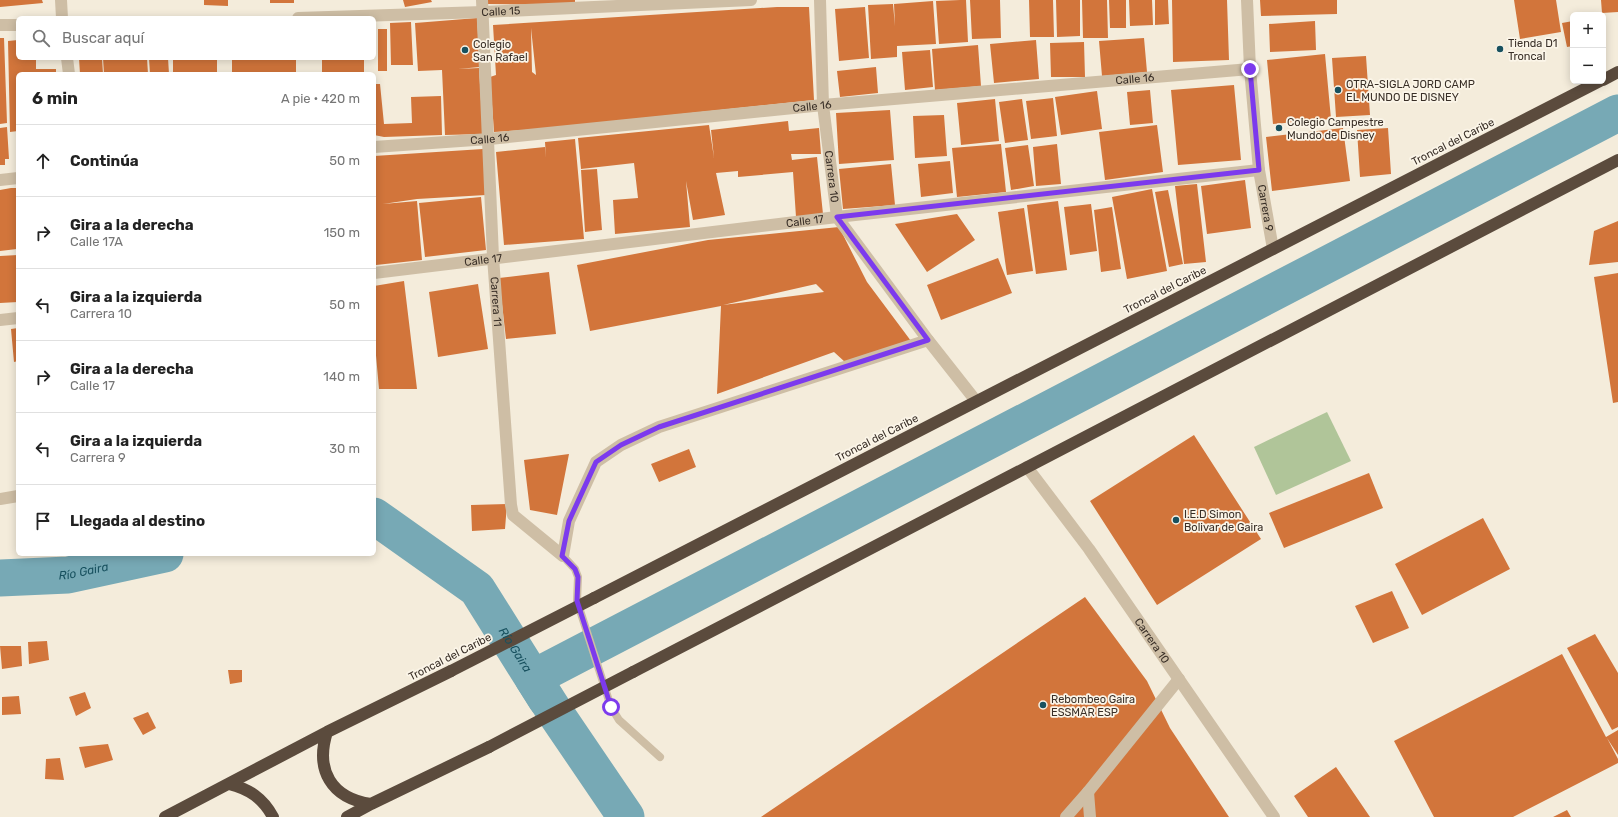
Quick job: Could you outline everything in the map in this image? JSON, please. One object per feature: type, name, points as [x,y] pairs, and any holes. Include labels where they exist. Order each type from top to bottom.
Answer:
[{"type":"highway","points":[[1606,78],[1618,72]]},
{"type":"highway","name":"Troncal del Caribe","points":[[165,817],[327,732],[452,671],[1594,84]]},
{"type":"highway","points":[[347,817],[489,747],[1618,160]]},
{"type":"highway","points":[[327,732],[323,745],[322,760],[326,773],[333,786],[344,795],[357,802],[371,804]]},
{"type":"highway","points":[[229,784],[242,787],[255,794],[265,804],[272,817]]},
{"type":"street","points":[[61,0],[62,16]]},
{"type":"street","name":"Calle 15","points":[[329,16],[482,6],[751,0]]},
{"type":"street","name":"Carrera 10","points":[[820,0],[823,105],[837,217],[928,340],[976,401]]},
{"type":"street","name":"Carrera 9","points":[[1246,0],[1250,69],[1259,170],[1273,249]]},
{"type":"street","name":"Carrera 11","points":[[482,6],[493,257],[510,505],[513,514],[562,556]]},
{"type":"street","points":[[0,25],[16,25]]},
{"type":"street","points":[[67,60],[69,72]]},
{"type":"street","name":"Calle 16","points":[[376,147],[489,139],[823,105],[1250,69]]},
{"type":"street","name":"Calle 17","points":[[376,273],[493,257],[1259,170]]},
{"type":"street","points":[[0,180],[16,178]]},
{"type":"street","points":[[0,320],[16,318]]},
{"type":"street","points":[[562,556],[569,521],[596,462],[621,445],[659,427],[928,340]]},
{"type":"street","name":"Carrera 10","points":[[1027,467],[1089,549],[1274,817]]},
{"type":"street","points":[[0,499],[16,496]]},
{"type":"street","points":[[1066,817],[1179,679]]},
{"type":"street","points":[[1088,792],[1090,817]]},
{"type":"lane","points":[[562,556],[575,569],[578,577],[577,601],[611,707],[619,720],[660,757]]},
{"type":"green space","points":[[1327,412],[1351,461],[1276,495],[1254,447]]},
{"type":"building","points":[[0,0],[42,0],[43,3],[0,7]]},
{"type":"building","points":[[204,0],[228,0],[228,6],[204,5]]},
{"type":"building","points":[[270,0],[294,0],[294,3],[270,3]]},
{"type":"building","points":[[403,0],[431,0],[432,2],[405,7]]},
{"type":"building","points":[[487,0],[575,0],[575,4],[488,4]]},
{"type":"building","points":[[966,0],[968,42],[939,44],[936,1]]},
{"type":"building","points":[[970,0],[1000,0],[1001,38],[972,39]]},
{"type":"building","points":[[1029,0],[1053,0],[1054,37],[1030,37]]},
{"type":"building","points":[[1056,0],[1080,0],[1080,36],[1057,37]]},
{"type":"building","points":[[1082,0],[1107,0],[1108,38],[1083,38]]},
{"type":"building","points":[[1109,0],[1126,0],[1126,28],[1110,28]]},
{"type":"building","points":[[1129,0],[1152,0],[1153,25],[1130,26]]},
{"type":"building","points":[[1155,0],[1168,0],[1169,24],[1155,25]]},
{"type":"building","points":[[1172,0],[1227,0],[1229,60],[1173,62]]},
{"type":"building","points":[[1260,0],[1337,0],[1337,14],[1261,16]]},
{"type":"building","points":[[1514,0],[1556,0],[1561,32],[1520,39]]},
{"type":"building","points":[[1601,0],[1618,0],[1618,12],[1602,12]]},
{"type":"building","points":[[933,1],[936,44],[897,46],[897,57],[871,59],[868,5],[893,4],[895,26],[894,4]]},
{"type":"building","points":[[777,7],[809,7],[814,100],[541,129],[494,132],[490,77],[496,75],[493,25]],"holes":[[[531,28],[536,75],[532,72]]]},
{"type":"building","points":[[865,7],[869,58],[839,61],[835,9]]},
{"type":"building","points":[[477,18],[480,67],[458,69],[479,68],[483,134],[445,135],[442,70],[418,71],[415,23]]},
{"type":"building","points":[[1315,21],[1316,50],[1270,52],[1269,24]]},
{"type":"building","points":[[411,22],[413,65],[391,65],[390,23]]},
{"type":"building","points":[[1570,22],[1570,46],[1567,47],[1562,23]]},
{"type":"building","points":[[378,29],[387,29],[387,71],[378,71]]},
{"type":"building","points":[[0,38],[4,38],[7,123],[0,124]]},
{"type":"building","points":[[1144,38],[1147,72],[1102,76],[1099,41]]},
{"type":"building","points":[[16,40],[16,60],[36,60],[36,69],[56,69],[56,72],[16,72],[16,131],[10,132],[8,41]]},
{"type":"building","points":[[1036,40],[1039,79],[994,83],[990,44]]},
{"type":"building","points":[[1084,42],[1085,77],[1051,77],[1050,43]]},
{"type":"building","points":[[978,45],[981,86],[935,90],[932,49]]},
{"type":"building","points":[[930,50],[933,87],[905,90],[902,52]]},
{"type":"building","points":[[1325,54],[1331,119],[1273,124],[1267,60]]},
{"type":"building","points":[[1366,56],[1370,115],[1336,117],[1332,58]]},
{"type":"building","points":[[79,60],[102,60],[103,72],[80,72]]},
{"type":"building","points":[[103,60],[147,60],[148,72],[104,72]]},
{"type":"building","points":[[149,60],[168,60],[169,72],[150,72]]},
{"type":"building","points":[[173,60],[217,60],[217,72],[173,72]]},
{"type":"building","points":[[232,60],[296,60],[296,72],[232,72]]},
{"type":"building","points":[[322,60],[364,60],[364,72],[322,72]]},
{"type":"building","points":[[876,67],[878,93],[840,97],[837,71]]},
{"type":"building","points":[[376,84],[380,84],[384,124],[412,123],[411,97],[441,96],[442,135],[384,137],[376,135]]},
{"type":"building","points":[[1234,85],[1241,160],[1178,165],[1171,90]]},
{"type":"building","points":[[1150,90],[1153,123],[1130,125],[1127,92]]},
{"type":"building","points":[[1097,91],[1102,129],[1061,135],[1055,97]]},
{"type":"building","points":[[1053,98],[1057,136],[1031,139],[1026,101]]},
{"type":"building","points":[[995,99],[999,141],[961,145],[957,103]]},
{"type":"building","points":[[1022,99],[1028,140],[1005,143],[999,102]]},
{"type":"building","points":[[890,110],[894,160],[839,164],[836,113]]},
{"type":"building","points":[[944,115],[947,156],[915,158],[913,116]]},
{"type":"building","points":[[788,121],[789,131],[819,128],[821,154],[791,154],[792,160],[817,157],[823,214],[796,217],[793,172],[738,177],[738,171],[716,173],[725,215],[693,220],[686,181],[690,227],[615,234],[613,200],[638,198],[634,163],[581,169],[578,138],[709,125],[714,158],[711,130]]},
{"type":"building","points":[[1157,125],[1163,172],[1105,180],[1099,132]]},
{"type":"building","points":[[7,127],[9,159],[5,159],[5,165],[0,165],[0,128]]},
{"type":"building","points":[[1343,128],[1350,181],[1272,191],[1266,137]]},
{"type":"building","points":[[1388,128],[1391,174],[1360,177],[1357,130]]},
{"type":"building","points":[[575,139],[584,239],[504,245],[496,152],[545,147],[546,158],[545,142]]},
{"type":"building","points":[[1001,144],[1006,192],[957,197],[952,148]]},
{"type":"building","points":[[1057,144],[1061,184],[1036,186],[1033,147]]},
{"type":"building","points":[[1028,145],[1034,186],[1011,190],[1005,148]]},
{"type":"building","points":[[483,149],[486,195],[417,199],[383,204],[417,201],[422,260],[376,265],[376,156]]},
{"type":"building","points":[[950,161],[953,193],[921,197],[918,164]]},
{"type":"building","points":[[891,164],[895,205],[843,209],[839,169]]},
{"type":"building","points":[[597,169],[602,230],[585,232],[581,170]]},
{"type":"building","points":[[1245,180],[1251,228],[1207,234],[1201,186]]},
{"type":"building","points":[[1197,184],[1206,262],[1184,264],[1175,186]]},
{"type":"building","points":[[16,188],[16,249],[0,251],[0,190]]},
{"type":"building","points":[[1152,189],[1167,271],[1127,279],[1112,197]]},
{"type":"building","points":[[1168,190],[1183,264],[1169,267],[1155,192]]},
{"type":"building","points":[[481,197],[486,250],[425,257],[419,203]]},
{"type":"building","points":[[1058,201],[1067,270],[1036,274],[1027,205]]},
{"type":"building","points":[[1091,204],[1097,251],[1070,255],[1064,207]]},
{"type":"building","points":[[1112,207],[1121,269],[1101,272],[1094,210]]},
{"type":"building","points":[[1024,208],[1033,271],[1007,275],[998,212]]},
{"type":"building","points":[[957,214],[975,240],[927,272],[895,224]]},
{"type":"building","points":[[1618,221],[1618,262],[1589,265],[1594,231]]},
{"type":"building","points":[[839,227],[867,282],[911,341],[845,362],[834,352],[717,394],[721,306],[590,331],[577,265],[708,240]],"holes":[[[816,284],[824,292],[723,305]]]},
{"type":"building","points":[[16,255],[16,302],[0,303],[0,256]]},
{"type":"building","points":[[998,258],[1012,293],[941,320],[927,285]]},
{"type":"building","points":[[549,272],[556,334],[506,339],[499,278]]},
{"type":"building","points":[[1618,273],[1618,402],[1613,403],[1594,277]]},
{"type":"building","points":[[404,281],[417,389],[379,389],[376,355],[376,286]]},
{"type":"building","points":[[478,284],[488,349],[438,357],[429,292]]},
{"type":"building","points":[[16,328],[16,362],[14,362],[11,329]]},
{"type":"building","name":"I.E.D Simon Bolivar de Gaira","points":[[1194,435],[1261,539],[1157,605],[1090,501]]},
{"type":"building","points":[[689,449],[696,467],[659,482],[651,464]]},
{"type":"building","points":[[569,454],[557,515],[530,510],[524,460]]},
{"type":"building","points":[[1369,473],[1383,508],[1284,548],[1269,513]]},
{"type":"building","points":[[507,504],[505,529],[472,531],[471,505]]},
{"type":"building","points":[[1483,518],[1510,569],[1422,615],[1395,564]]},
{"type":"building","points":[[1392,591],[1409,628],[1373,643],[1355,606]]},
{"type":"building","name":"Rebombeo Gaira ESSMAR ESP","points":[[1085,597],[1147,681],[1170,728],[1229,817],[761,817]]},
{"type":"building","points":[[1595,634],[1618,673],[1618,727],[1612,730],[1567,648]]},
{"type":"building","points":[[47,641],[49,660],[29,664],[28,642]]},
{"type":"building","points":[[0,646],[21,646],[22,666],[2,669]]},
{"type":"building","points":[[1562,654],[1606,737],[1618,730],[1618,755],[1607,738],[1618,759],[1618,763],[1513,817],[1434,817],[1394,741]]},
{"type":"building","points":[[228,670],[242,670],[242,682],[230,684]]},
{"type":"building","points":[[85,692],[91,708],[76,716],[69,697]]},
{"type":"building","points":[[19,696],[21,714],[2,715],[2,697]]},
{"type":"building","points":[[148,712],[156,728],[143,735],[133,718]]},
{"type":"building","points":[[108,744],[113,760],[85,768],[79,747]]},
{"type":"building","points":[[60,758],[64,780],[45,779],[46,759]]},
{"type":"building","points":[[1336,767],[1370,817],[1308,817],[1294,796]]},
{"type":"building","points":[[1567,810],[1571,817],[1553,817]]},
{"type":"waterway","points":[[626,817],[533,678],[1618,113]]},
{"type":"waterway","name":"Río Gaira","points":[[376,517],[477,589],[546,699]]},
{"type":"waterway","name":"Río Gaira","points":[[0,578],[68,575],[156,556]]},
{"type":"place","name":"Tienda D1 Troncal","points":[[1500,49]]},
{"type":"place","name":"Colegio San Rafael","points":[[465,50]]},
{"type":"place","name":"OTRA-SIGLA JORD CAMP EL MUNDO DE DISNEY","points":[[1338,90]]},
{"type":"place","name":"Colegio Campestre Mundo de Disney","points":[[1279,128]]},
{"type":"place","name":"I.E.D Simon Bolivar de Gaira","points":[[1176,520]]},
{"type":"place","name":"Rebombeo Gaira ESSMAR ESP","points":[[1043,705]]},
{"type":"route","points":[[611,707],[577,601],[578,577],[575,569],[562,556],[569,521],[596,462],[621,445],[659,427],[928,340],[837,217],[1259,170],[1250,69]]}]
